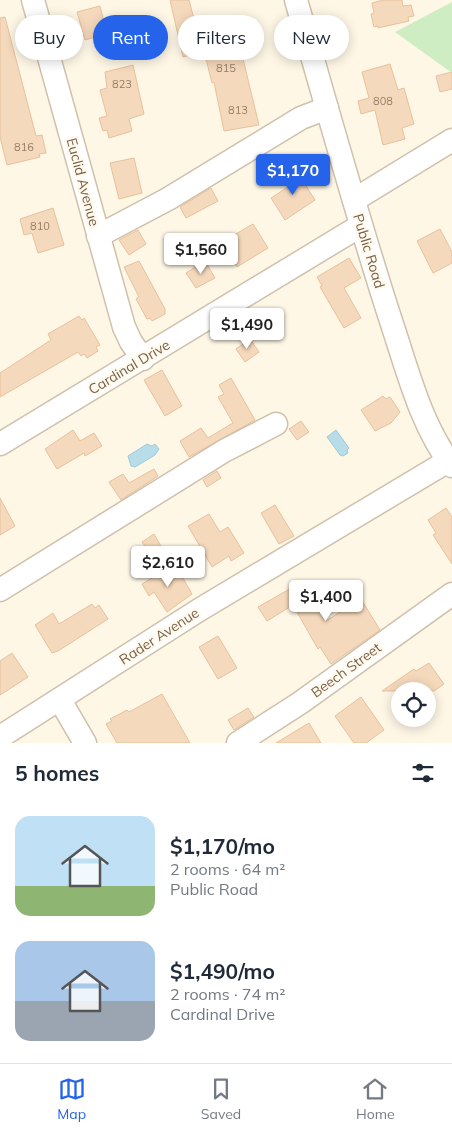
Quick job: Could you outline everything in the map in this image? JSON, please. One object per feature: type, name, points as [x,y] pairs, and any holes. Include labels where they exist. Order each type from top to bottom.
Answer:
[{"type":"street","name":"Euclid Avenue","points":[[33,0],[124,327],[131,342],[143,359]]},
{"type":"street","name":"Public Road","points":[[296,0],[360,226],[417,398],[433,434],[450,464]]},
{"type":"street","points":[[98,236],[168,199],[302,118],[328,108]]},
{"type":"street","points":[[354,200],[452,140]]},
{"type":"street","name":"Cardinal Drive","points":[[0,444],[360,226]]},
{"type":"street","points":[[0,590],[224,451],[276,424]]},
{"type":"street","name":"Rader Avenue","points":[[0,737],[207,606],[450,464]]},
{"type":"street","name":"Beech Street","points":[[238,743],[307,698],[452,594]]},
{"type":"street","points":[[60,700],[85,743]]},
{"type":"green space","points":[[452,2],[452,73],[395,32]]},
{"type":"water","points":[[336,430],[349,448],[347,450],[348,453],[343,456],[340,455],[327,437]]},
{"type":"water","points":[[147,444],[152,446],[155,444],[159,449],[155,455],[135,467],[131,466],[128,456]]},
{"type":"building","points":[[170,0],[189,0],[193,15],[178,15],[178,35]]},
{"type":"building","points":[[383,0],[402,0],[403,6],[411,5],[414,16],[408,17],[409,21],[378,28],[378,26],[374,27],[371,14],[374,13],[372,3]]},
{"type":"building","points":[[100,6],[102,15],[93,15],[93,38],[85,40],[83,15],[78,15],[77,12]]},
{"type":"building","points":[[5,17],[36,136],[42,135],[46,153],[39,154],[40,157],[7,165],[0,137],[0,18]]},
{"type":"building","points":[[206,60],[243,60],[259,125],[224,131],[214,82],[212,83]]},
{"type":"building","points":[[390,64],[398,90],[404,88],[414,124],[402,128],[405,139],[383,145],[375,110],[361,114],[358,101],[369,98],[362,72]]},
{"type":"building","points":[[133,65],[144,114],[129,119],[132,131],[109,138],[107,130],[103,131],[99,118],[107,116],[100,90],[107,88],[105,72]]},
{"type":"building","points":[[452,72],[452,89],[440,92],[436,76]]},
{"type":"building","points":[[134,158],[142,193],[119,199],[110,163]]},
{"type":"building","points":[[296,170],[315,200],[285,220],[271,198],[288,187],[283,179]]},
{"type":"building","points":[[211,188],[218,201],[186,218],[180,207]]},
{"type":"building","points":[[53,208],[64,245],[38,253],[32,233],[24,235],[20,219]]},
{"type":"building","points":[[253,224],[268,248],[237,267],[222,242]]},
{"type":"building","points":[[440,229],[452,252],[452,263],[433,273],[417,241]]},
{"type":"building","points":[[138,230],[146,244],[129,255],[119,240]]},
{"type":"building","points":[[349,258],[361,278],[344,288],[361,318],[344,328],[320,287],[322,286],[317,277]]},
{"type":"building","points":[[139,261],[165,309],[165,314],[152,321],[150,318],[147,319],[136,299],[139,297],[124,267]]},
{"type":"building","points":[[205,261],[215,278],[196,288],[186,273]]},
{"type":"building","points":[[79,316],[82,320],[84,318],[100,345],[96,347],[98,351],[87,358],[84,354],[81,356],[78,352],[0,397],[0,373],[51,340],[48,334]]},
{"type":"building","points":[[250,339],[259,352],[245,362],[236,349]]},
{"type":"building","points":[[162,370],[182,406],[165,416],[144,380]]},
{"type":"building","points":[[231,378],[255,420],[189,457],[180,441],[201,428],[208,438],[233,423],[218,397],[224,394],[219,385]]},
{"type":"building","points":[[383,396],[386,399],[390,397],[400,412],[391,423],[375,431],[361,410]]},
{"type":"building","points":[[301,421],[309,432],[297,440],[289,429]]},
{"type":"building","points":[[73,430],[80,441],[94,433],[102,446],[85,456],[84,453],[57,469],[45,449]]},
{"type":"building","points":[[154,469],[158,476],[121,500],[109,482],[123,474],[129,483]]},
{"type":"building","points":[[217,471],[221,478],[207,487],[203,480]]},
{"type":"building","points":[[0,498],[15,526],[0,535]]},
{"type":"building","points":[[275,505],[294,536],[279,544],[261,513]]},
{"type":"building","points":[[446,508],[452,517],[452,564],[433,535],[436,533],[428,520]]},
{"type":"building","points":[[209,514],[220,532],[228,527],[244,553],[231,561],[229,556],[212,567],[188,526]]},
{"type":"building","points":[[154,534],[162,548],[151,555],[142,542]]},
{"type":"building","points":[[171,566],[176,575],[180,573],[192,594],[167,612],[154,592],[149,596],[142,584]]},
{"type":"building","points":[[302,582],[326,621],[361,599],[380,630],[331,664],[320,647],[318,649],[293,605],[267,621],[258,607]]},
{"type":"building","points":[[92,604],[95,608],[99,605],[108,619],[52,653],[35,625],[53,613],[59,624]]},
{"type":"building","points":[[218,636],[237,668],[218,679],[199,647]]},
{"type":"building","points":[[12,653],[28,677],[0,695],[0,661]]},
{"type":"building","points":[[429,663],[444,684],[436,690],[436,682],[395,682],[414,669],[416,671]]},
{"type":"building","points":[[391,685],[391,691],[382,691]]},
{"type":"building","points":[[162,694],[190,743],[117,743],[106,724],[112,721],[110,719],[127,710],[129,712]]},
{"type":"building","points":[[361,697],[384,730],[366,743],[354,743],[335,716]]},
{"type":"building","points":[[248,708],[254,717],[234,730],[228,720]]},
{"type":"building","points":[[309,723],[321,743],[276,743]]}]
